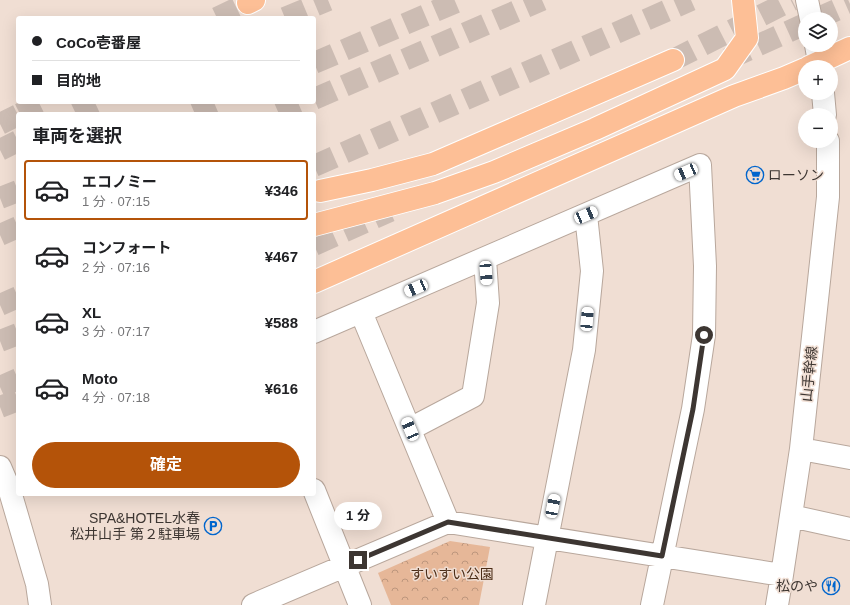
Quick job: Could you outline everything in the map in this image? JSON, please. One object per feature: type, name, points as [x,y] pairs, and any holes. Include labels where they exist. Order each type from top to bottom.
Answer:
[{"type":"highway","points":[[316,224],[434,193],[494,172],[595,129],[726,69],[747,38],[743,0]]},
{"type":"highway","points":[[819,60],[850,48]]},
{"type":"highway","points":[[320,191],[372,180],[433,164],[673,60]]},
{"type":"highway","points":[[316,281],[734,96],[784,78],[798,71]]},
{"type":"street","points":[[807,0],[810,12]]},
{"type":"street","name":"山手幹線","points":[[777,605],[801,448],[828,197],[828,148]]},
{"type":"street","points":[[316,331],[700,165],[705,266],[704,335],[693,409],[652,605]]},
{"type":"street","points":[[534,605],[584,350],[592,271],[586,215]]},
{"type":"street","points":[[410,429],[473,396],[488,303],[485,258]]},
{"type":"street","points":[[361,312],[448,522]]},
{"type":"street","points":[[801,448],[850,458]]},
{"type":"street","points":[[0,467],[14,486]]},
{"type":"street","points":[[316,495],[360,605]]},
{"type":"street","points":[[16,496],[37,584],[40,605]]},
{"type":"street","points":[[791,516],[850,529]]},
{"type":"street","points":[[253,605],[448,522],[782,575]]},
{"type":"green space","name":"すいすい公園","points":[[450,541],[490,547],[479,605],[391,605],[378,573]]},
{"type":"tunnel","points":[[290,16],[328,0]]},
{"type":"tunnel","points":[[316,62],[461,0]]},
{"type":"tunnel","points":[[316,98],[542,0]]},
{"type":"tunnel","points":[[316,165],[691,0]]},
{"type":"tunnel","points":[[673,60],[792,0]]},
{"type":"tunnel","points":[[221,16],[248,3]]},
{"type":"tunnel","points":[[832,12],[850,4]]},
{"type":"tunnel","points":[[728,59],[798,27]]},
{"type":"tunnel","points":[[24,112],[40,104]]},
{"type":"tunnel","points":[[80,112],[97,104]]},
{"type":"tunnel","points":[[200,112],[218,104]]},
{"type":"tunnel","points":[[284,112],[302,104]]},
{"type":"tunnel","points":[[0,124],[16,116]]},
{"type":"tunnel","points":[[0,150],[16,142]]},
{"type":"tunnel","points":[[0,198],[16,192]]},
{"type":"tunnel","points":[[316,244],[390,211]]},
{"type":"tunnel","points":[[0,235],[16,228]]},
{"type":"tunnel","points":[[0,305],[16,298]]},
{"type":"tunnel","points":[[0,341],[16,335]]},
{"type":"tunnel","points":[[0,387],[16,380]]},
{"type":"tunnel","points":[[0,407],[16,401]]},
{"type":"place","name":"ローソン","points":[[755,175]]},
{"type":"place","name":"SPA&HOTEL水春 松井山手 第２駐車場","points":[[213,526]]},
{"type":"place","name":"松のや","points":[[831,586]]},
{"type":"route","points":[[358,560],[448,522],[662,556],[693,409],[704,335]]}]
